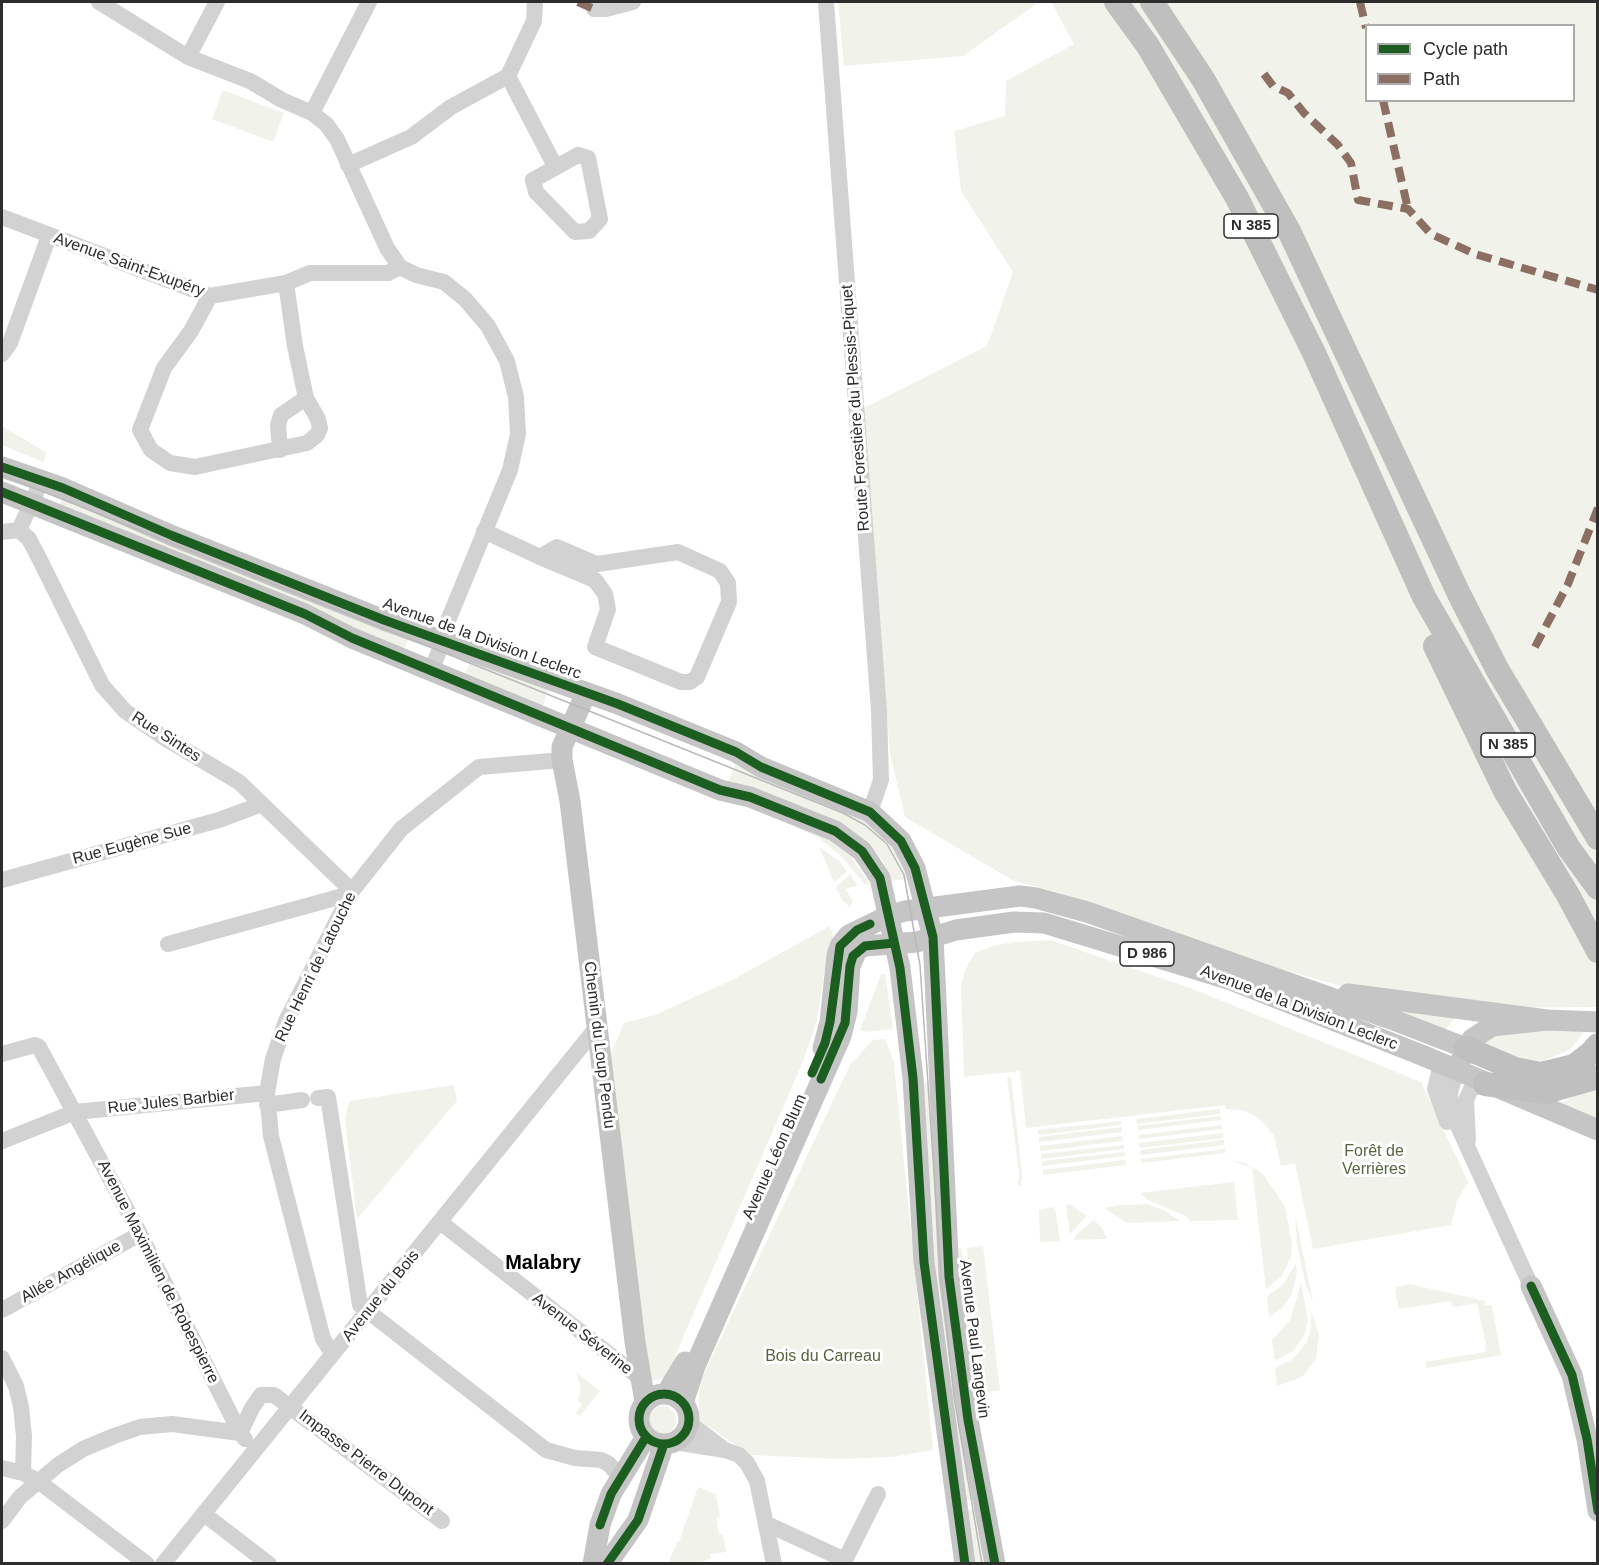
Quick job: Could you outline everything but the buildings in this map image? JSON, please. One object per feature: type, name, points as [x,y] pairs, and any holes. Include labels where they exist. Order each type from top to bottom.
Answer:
[{"type":"highway","name":"N 385","points":[[1116,2],[1148,46],[1237,198],[1314,353],[1424,597],[1557,828],[1598,888]]},
{"type":"highway","name":"N 385","points":[[1152,2],[1203,79],[1290,233],[1454,584],[1497,669],[1548,758],[1598,838]]},
{"type":"highway","points":[[1424,597],[1424,622],[1490,760],[1598,951]]},
{"type":"highway","points":[[1548,758],[1565,770],[1598,817]]},
{"type":"highway","points":[[1458,1045],[1515,1069],[1541,1074],[1574,1066],[1598,1045]]},
{"type":"highway","points":[[1485,1084],[1546,1092],[1598,1077]]},
{"type":"main road","name":"Avenue de la Division Leclerc","points":[[2,466],[42,480],[173,536],[384,620],[444,639],[736,752],[761,767],[870,812],[901,841],[911,858],[928,908],[952,907],[1020,896],[1056,902],[1281,980],[1458,1045]]},
{"type":"main road","points":[[2,492],[304,614],[352,638],[720,790],[750,797],[835,831],[868,858],[883,886],[881,932],[900,968],[914,1078],[924,1262],[965,1563]]},
{"type":"main road","name":"Chemin du Loup Pendu","points":[[586,693],[573,728],[562,747],[562,760],[570,801],[640,1378],[645,1402]]},
{"type":"main road","points":[[881,932],[928,908]]},
{"type":"main road","name":"Avenue Paul Langevin","points":[[928,908],[933,937],[949,1277],[968,1420],[994,1563]]},
{"type":"main road","name":"Avenue de la Division Leclerc","points":[[881,932],[917,942],[1014,921],[1044,923],[1231,980],[1485,1084]]},
{"type":"main road","name":"Avenue Léon Blum","points":[[679,1406],[841,1036],[847,1012],[850,966],[854,956],[861,947],[881,932]]},
{"type":"main road","points":[[1281,980],[1349,994],[1547,1020],[1590,1022]]},
{"type":"main road","points":[[1449,1068],[1458,1045],[1457,1026],[1466,1019],[1510,1014]]},
{"type":"main road","points":[[1458,1045],[1492,1026],[1547,1020]]},
{"type":"main road","name":"D 986","points":[[1485,1084],[1598,1130]]},
{"type":"main road","points":[[1531,1286],[1572,1375],[1587,1439],[1598,1511]]},
{"type":"main road","points":[[593,1563],[600,1525],[616,1486],[662,1441],[684,1434],[679,1406],[658,1395],[645,1402],[639,1416],[639,1423],[662,1441]]},
{"type":"main road","points":[[607,1563],[643,1510],[662,1441]]},
{"type":"main road","points":[[616,1486],[621,1505],[643,1510]]},
{"type":"street","points":[[99,2],[188,57],[250,81],[282,100],[312,113],[326,124],[337,139],[387,248],[400,267],[416,275],[444,282],[465,299],[488,326],[507,361],[516,397],[518,434],[510,470],[447,623],[444,639],[431,671]]},
{"type":"street","points":[[188,57],[218,2]]},
{"type":"street","points":[[312,113],[369,2]]},
{"type":"street","points":[[348,165],[411,137],[451,107],[508,76],[534,21],[535,2]]},
{"type":"street","points":[[594,9],[606,9],[633,2]]},
{"type":"street","name":"Route Forestière du Plessis-Piquet","points":[[826,2],[879,711],[881,780],[870,812]]},
{"type":"street","points":[[508,76],[555,166]]},
{"type":"street","points":[[578,155],[588,158],[600,219],[589,231],[574,232],[536,192],[533,180],[555,166],[578,155]]},
{"type":"street","name":"Avenue Saint-Exupéry","points":[[2,217],[210,296],[286,283],[310,273],[388,273],[400,267]]},
{"type":"street","points":[[2,354],[10,343],[49,236]]},
{"type":"street","points":[[210,296],[191,331],[164,368],[140,430],[151,450],[171,463],[195,467],[307,443],[317,435],[320,428],[318,419],[306,398],[286,283]]},
{"type":"street","points":[[280,450],[278,425],[281,415],[306,398]]},
{"type":"street","points":[[2,532],[19,530],[42,480]]},
{"type":"street","name":"Rue Sintes","points":[[19,530],[29,539],[85,655],[125,711],[238,782],[351,892]]},
{"type":"street","points":[[484,531],[540,557],[595,580],[605,594],[608,609],[595,647],[681,682],[690,682],[697,677],[729,602],[728,584],[720,571],[678,552],[609,565],[597,564],[557,547],[540,557]]},
{"type":"street","name":"Rue Henri de Latouche","points":[[333,1354],[323,1339],[271,1136],[267,1099],[273,1059],[286,1021],[351,892],[401,829],[479,766],[562,760]]},
{"type":"street","name":"Rue Eugène Sue","points":[[2,880],[219,820],[262,804]]},
{"type":"street","points":[[168,944],[351,892]]},
{"type":"street","name":"Avenue du Bois","points":[[164,1563],[597,1027]]},
{"type":"street","name":"Avenue Maximilien de Robespierre","points":[[2,1054],[35,1045],[39,1047],[140,1234],[240,1433],[255,1450]]},
{"type":"street","points":[[1449,1068],[1451,1111],[1531,1286]]},
{"type":"street","points":[[1449,1068],[1435,1085],[1437,1099],[1461,1150],[1485,1187]]},
{"type":"street","points":[[1476,1167],[1467,1130],[1466,1100],[1471,1089],[1485,1084]]},
{"type":"street","name":"Rue Jules Barbier","points":[[2,1141],[75,1112],[328,1097],[358,1296],[360,1305],[367,1312]]},
{"type":"street","name":"Avenue Séverine","points":[[440,1222],[640,1378]]},
{"type":"street","name":"Allée Angélique","points":[[2,1310],[140,1234]]},
{"type":"street","points":[[367,1312],[546,1450],[575,1458],[601,1460],[609,1464],[616,1486]]},
{"type":"street","points":[[2,1358],[16,1386],[21,1407],[24,1436],[22,1473]]},
{"type":"street","name":"Impasse Pierre Dupont","points":[[240,1433],[261,1395],[274,1395],[442,1521]]},
{"type":"street","points":[[679,1406],[725,1450]]},
{"type":"street","points":[[2,1521],[20,1497],[38,1481],[83,1449],[140,1428],[171,1424],[240,1433]]},
{"type":"street","points":[[662,1441],[725,1450],[739,1455],[754,1473],[774,1563]]},
{"type":"street","points":[[2,1468],[22,1473],[38,1481],[147,1563]]},
{"type":"street","points":[[767,1524],[844,1562],[878,1494]]},
{"type":"street","points":[[204,1514],[268,1563]]},
{"type":"green space","points":[[838,2],[1039,2],[963,56],[844,66]]},
{"type":"green space","points":[[1051,2],[1597,2],[1597,1007],[1483,1008],[1341,986],[1218,951],[1057,892],[1014,881],[905,817],[890,754],[862,409],[987,346],[1013,272],[961,191],[954,131],[1005,116],[1006,81],[1074,44]]},
{"type":"green space","points":[[223,90],[284,113],[273,142],[212,119]]},
{"type":"green space","points":[[2,426],[47,453],[43,462],[2,445]]},
{"type":"green space","points":[[64,494],[411,634],[403,652],[57,511]]},
{"type":"green space","points":[[472,657],[549,688],[542,708],[464,677]]},
{"type":"green space","points":[[737,760],[882,829],[912,878],[891,881],[883,861],[865,841],[727,785]]},
{"type":"green space","points":[[798,826],[829,839],[849,854],[870,884],[865,885],[842,857],[818,837],[797,828]]},
{"type":"green space","points":[[819,847],[838,860],[847,871],[834,882]]},
{"type":"green space","points":[[850,874],[858,886],[845,889],[853,901],[850,907],[842,900],[836,887]]},
{"type":"green space","points":[[830,926],[833,936],[828,949],[817,1020],[802,1064],[666,1377],[652,1381],[647,1368],[609,1058],[624,1023],[655,1015],[732,980]]},
{"type":"green space","name":"Forêt de Verrières","points":[[1050,940],[1193,989],[1421,1082],[1468,1182],[1457,1201],[1451,1225],[1313,1249],[1295,1163],[1281,1166],[1274,1136],[1265,1124],[1254,1115],[1242,1110],[1226,1109],[1225,1105],[1026,1128],[1020,1071],[964,1077],[961,987],[966,967],[975,953],[1013,942]]},
{"type":"green space","points":[[881,974],[885,974],[893,1029],[867,1032],[860,1030]]},
{"type":"green space","points":[[1340,998],[1455,1018],[1443,1033]]},
{"type":"green space","points":[[1576,1029],[1584,1032],[1570,1050],[1542,1061],[1508,1057],[1484,1044],[1492,1032]]},
{"type":"green space","name":"Bois du Carreau","points":[[885,1039],[894,1062],[933,1450],[893,1457],[838,1459],[751,1455],[698,1420],[700,1382],[850,1065],[873,1040]]},
{"type":"green space","points":[[1011,1077],[1022,1173],[1021,1185],[1018,1185],[1019,1174],[1007,1078]]},
{"type":"green space","points":[[934,1082],[978,1499],[958,1502],[938,1347],[917,1083]]},
{"type":"green space","points":[[454,1085],[457,1101],[357,1219],[345,1121],[349,1101]]},
{"type":"green space","points":[[1597,1088],[1597,1120],[1559,1104],[1582,1092]]},
{"type":"green space","points":[[1220,1109],[1220,1114],[1137,1124],[1136,1119]]},
{"type":"green space","points":[[1220,1116],[1221,1120],[1138,1130],[1137,1126]]},
{"type":"green space","points":[[1121,1121],[1121,1125],[1038,1135],[1038,1130]]},
{"type":"green space","points":[[1222,1125],[1222,1129],[1139,1139],[1139,1135]]},
{"type":"green space","points":[[1122,1127],[1122,1132],[1039,1142],[1039,1137]]},
{"type":"green space","points":[[1223,1133],[1223,1138],[1140,1148],[1139,1143]]},
{"type":"green space","points":[[1122,1136],[1123,1141],[1040,1151],[1040,1146]]},
{"type":"green space","points":[[1224,1140],[1224,1145],[1141,1155],[1140,1150]]},
{"type":"green space","points":[[1124,1145],[1124,1149],[1041,1159],[1041,1154]]},
{"type":"green space","points":[[1225,1149],[1225,1153],[1142,1163],[1141,1159]]},
{"type":"green space","points":[[1125,1152],[1125,1156],[1042,1166],[1042,1161]]},
{"type":"green space","points":[[1126,1160],[1126,1165],[1043,1175],[1043,1170]]},
{"type":"green space","points":[[1232,1161],[1245,1163],[1263,1174],[1285,1206],[1292,1244],[1291,1257],[1282,1276],[1266,1289],[1252,1168]]},
{"type":"green space","points":[[1234,1182],[1238,1220],[1190,1221],[1186,1216],[1146,1199],[1140,1193]]},
{"type":"green space","points":[[1069,1204],[1087,1216],[1070,1234],[1066,1205]]},
{"type":"green space","points":[[1147,1204],[1164,1210],[1180,1221],[1127,1223],[1104,1208],[1120,1205]]},
{"type":"green space","points":[[1055,1207],[1060,1241],[1040,1242],[1039,1210]]},
{"type":"green space","points":[[1295,1214],[1313,1302],[1306,1286],[1297,1245]]},
{"type":"green space","points":[[1094,1220],[1103,1229],[1107,1239],[1074,1240],[1076,1235]]},
{"type":"green space","points":[[983,1246],[1000,1390],[982,1393],[967,1248]]},
{"type":"green space","points":[[961,1248],[976,1384],[972,1384],[956,1249]]},
{"type":"green space","points":[[1296,1263],[1297,1272],[1292,1294],[1283,1307],[1269,1317],[1267,1296],[1283,1285]]},
{"type":"green space","points":[[1301,1283],[1308,1319],[1305,1334],[1293,1351],[1275,1361],[1272,1340],[1290,1320]]},
{"type":"green space","points":[[1410,1284],[1485,1301],[1485,1305],[1492,1306],[1501,1355],[1427,1368],[1425,1362],[1485,1352],[1486,1345],[1477,1303],[1453,1307],[1451,1301],[1399,1309],[1395,1291],[1397,1287]]},
{"type":"green space","points":[[1311,1310],[1319,1335],[1316,1359],[1302,1377],[1277,1386],[1275,1368],[1293,1359],[1307,1342],[1311,1329]]},
{"type":"green space","points":[[576,1372],[600,1391],[580,1416],[576,1413],[582,1404],[578,1400],[581,1388]]},
{"type":"green space","points":[[662,1406],[672,1410],[676,1420],[672,1430],[662,1434],[652,1430],[648,1420],[652,1410]]},
{"type":"green space","points":[[698,1487],[716,1494],[720,1517],[716,1518],[719,1534],[723,1534],[726,1552],[710,1554],[711,1559],[697,1563],[668,1563],[679,1542]]},
{"type":"green space","points":[[980,1508],[989,1563],[970,1563],[960,1511]]},
{"type":"tram line","points":[[2,475],[843,813],[865,825],[887,844],[904,875],[920,965],[941,1277],[954,1397],[982,1564]]},
{"type":"marked path","points":[[578,2],[594,9]]},
{"type":"marked path","points":[[1360,2],[1365,24]]},
{"type":"marked path","points":[[1264,74],[1273,86],[1288,93],[1304,113],[1338,145],[1351,163],[1358,200],[1408,209],[1431,234],[1475,254],[1598,290]]},
{"type":"marked path","points":[[1383,102],[1408,209]]},
{"type":"marked path","points":[[1535,647],[1568,584],[1598,508]]},
{"type":"cycle path","points":[[2,467],[63,488],[173,536],[384,620],[618,704],[736,752],[761,767],[870,812],[901,841],[915,868],[933,937],[949,1277],[968,1420],[995,1564]]},
{"type":"cycle path","points":[[2,492],[305,614],[352,638],[720,790],[750,797],[835,831],[862,851],[880,878],[900,968],[913,1078],[924,1262],[965,1564]]},
{"type":"cycle path","points":[[812,1073],[825,1043],[830,1022],[840,946],[857,930],[870,924]]},
{"type":"cycle path","points":[[821,1079],[845,1023],[853,956],[865,946],[894,943]]},
{"type":"cycle path","points":[[1531,1286],[1572,1375],[1587,1439],[1598,1511]]},
{"type":"cycle path","points":[[659,1394],[669,1394],[682,1401],[689,1414],[689,1419],[689,1424],[682,1437],[669,1444],[659,1444],[650,1440],[643,1433],[639,1424],[639,1414],[643,1405],[650,1398],[659,1394]]},
{"type":"cycle path","points":[[600,1525],[611,1494],[646,1437]]},
{"type":"cycle path","points":[[607,1564],[638,1520],[664,1444]]},
{"type":"district","name":"Malabry","points":[[543,1263]]}]
